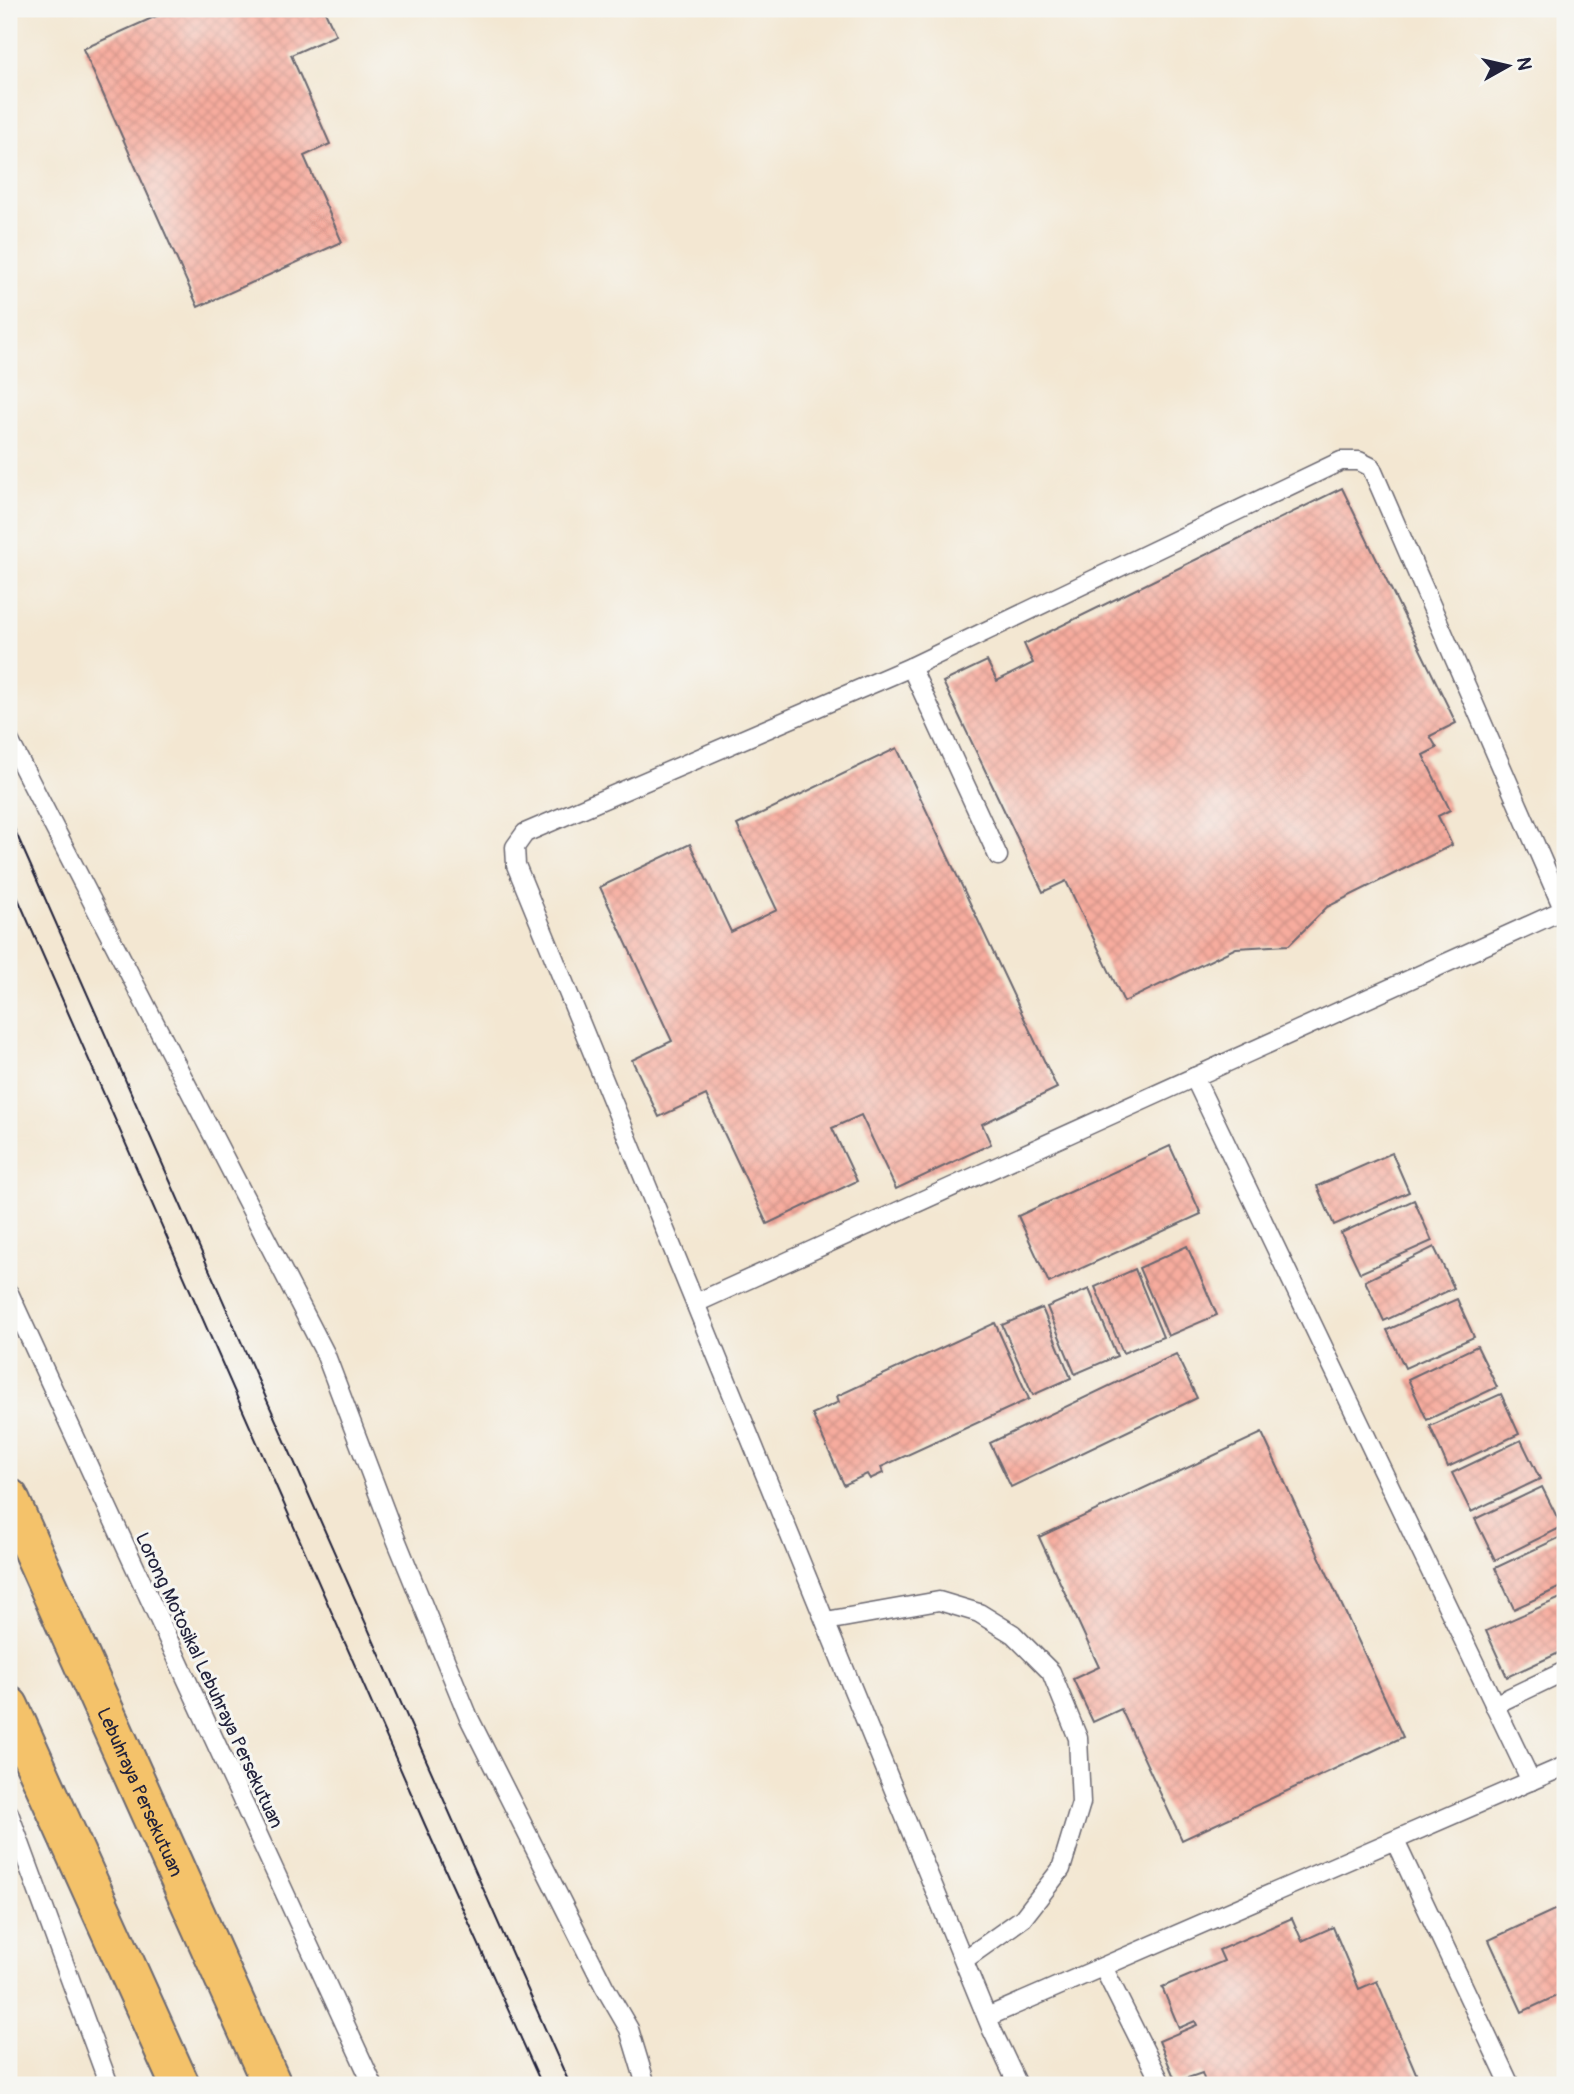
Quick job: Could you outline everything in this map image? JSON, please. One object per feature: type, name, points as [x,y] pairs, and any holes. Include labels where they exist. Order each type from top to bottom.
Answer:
[{"type":"highway","name":"Lebuhraya Persekutuan","points":[[9,1498],[272,2085]]},
{"type":"highway","points":[[9,1706],[180,2085]]},
{"type":"lane","points":[[696,1303],[1564,911],[1371,467],[1359,461],[1341,461],[911,667],[525,833],[515,847],[516,865],[987,2017],[1018,2085]]},
{"type":"lane","points":[[911,667],[998,856]]},
{"type":"lane","points":[[9,740],[325,1353],[391,1527],[469,1718],[604,1986],[629,2029],[646,2085]]},
{"type":"lane","points":[[1194,1077],[1531,1781]]},
{"type":"lane","name":"Lorong Motosikal Lebuhraya Persekutuan","points":[[9,1293],[373,2085]]},
{"type":"lane","points":[[826,1621],[939,1601],[979,1613],[1013,1634],[1051,1672],[1069,1716],[1077,1738],[1082,1803],[1061,1869],[1023,1918],[964,1960]]},
{"type":"lane","points":[[1494,1705],[1565,1671]]},
{"type":"lane","points":[[987,2017],[1565,1766]]},
{"type":"lane","points":[[9,1813],[109,2085]]},
{"type":"lane","points":[[1395,1841],[1510,2085]]},
{"type":"lane","points":[[1102,1967],[1161,2085]]},
{"type":"building","points":[[172,9],[324,9],[336,35],[291,55],[330,144],[304,156],[342,242],[198,307],[83,49]]},
{"type":"building","points":[[1342,488],[1456,723],[1430,736],[1437,748],[1423,755],[1450,810],[1438,816],[1452,845],[1327,907],[1289,945],[1236,948],[1124,1002],[1066,881],[1043,892],[943,682],[987,661],[997,681],[1033,663],[1024,644]]},
{"type":"building","points":[[897,748],[1057,1088],[982,1124],[991,1144],[896,1189],[861,1115],[832,1128],[857,1181],[767,1224],[706,1095],[659,1117],[632,1060],[672,1041],[600,887],[690,844],[731,932],[777,910],[737,825]]},
{"type":"building","points":[[1170,1146],[1201,1214],[1049,1283],[1018,1216]]},
{"type":"building","points":[[1392,1153],[1409,1192],[1334,1225],[1317,1186]]},
{"type":"building","points":[[1414,1200],[1432,1241],[1360,1273],[1341,1233]]},
{"type":"building","points":[[1187,1246],[1217,1315],[1168,1336],[1139,1268]]},
{"type":"building","points":[[1434,1247],[1454,1288],[1384,1321],[1365,1281]]},
{"type":"building","points":[[1135,1269],[1163,1337],[1123,1353],[1095,1287]]},
{"type":"building","points":[[1089,1289],[1117,1356],[1075,1374],[1047,1307]]},
{"type":"building","points":[[1457,1299],[1474,1337],[1405,1368],[1387,1330]]},
{"type":"building","points":[[1042,1308],[1071,1378],[1033,1395],[1002,1325]]},
{"type":"building","points":[[995,1323],[1029,1399],[881,1467],[883,1473],[870,1479],[867,1474],[844,1485],[812,1414],[839,1402],[837,1396]]},
{"type":"building","points":[[1477,1346],[1497,1387],[1427,1420],[1408,1379]]},
{"type":"building","points":[[1176,1354],[1197,1398],[1011,1487],[990,1443]]},
{"type":"building","points":[[1501,1394],[1519,1434],[1448,1467],[1430,1426]]},
{"type":"building","points":[[1262,1433],[1403,1737],[1182,1840],[1121,1709],[1093,1722],[1073,1679],[1099,1667],[1039,1537]]},
{"type":"building","points":[[1521,1440],[1540,1479],[1471,1512],[1452,1473]]},
{"type":"building","points":[[1542,1487],[1562,1527],[1495,1560],[1475,1519]]},
{"type":"building","points":[[1565,1535],[1565,1585],[1514,1609],[1495,1568]]},
{"type":"building","points":[[1565,1596],[1565,1650],[1507,1677],[1486,1631]]},
{"type":"building","points":[[1565,1905],[1565,1992],[1522,2012],[1489,1940]]},
{"type":"building","points":[[1292,1918],[1302,1941],[1333,1927],[1359,1989],[1377,1981],[1421,2085],[1206,2085],[1202,2073],[1176,2082],[1159,2041],[1197,2025],[1195,2021],[1179,2028],[1162,1987],[1224,1961],[1219,1950]]},
{"type":"tram line","points":[[9,817],[570,2085]]},
{"type":"tram line","points":[[9,878],[542,2085]]}]
